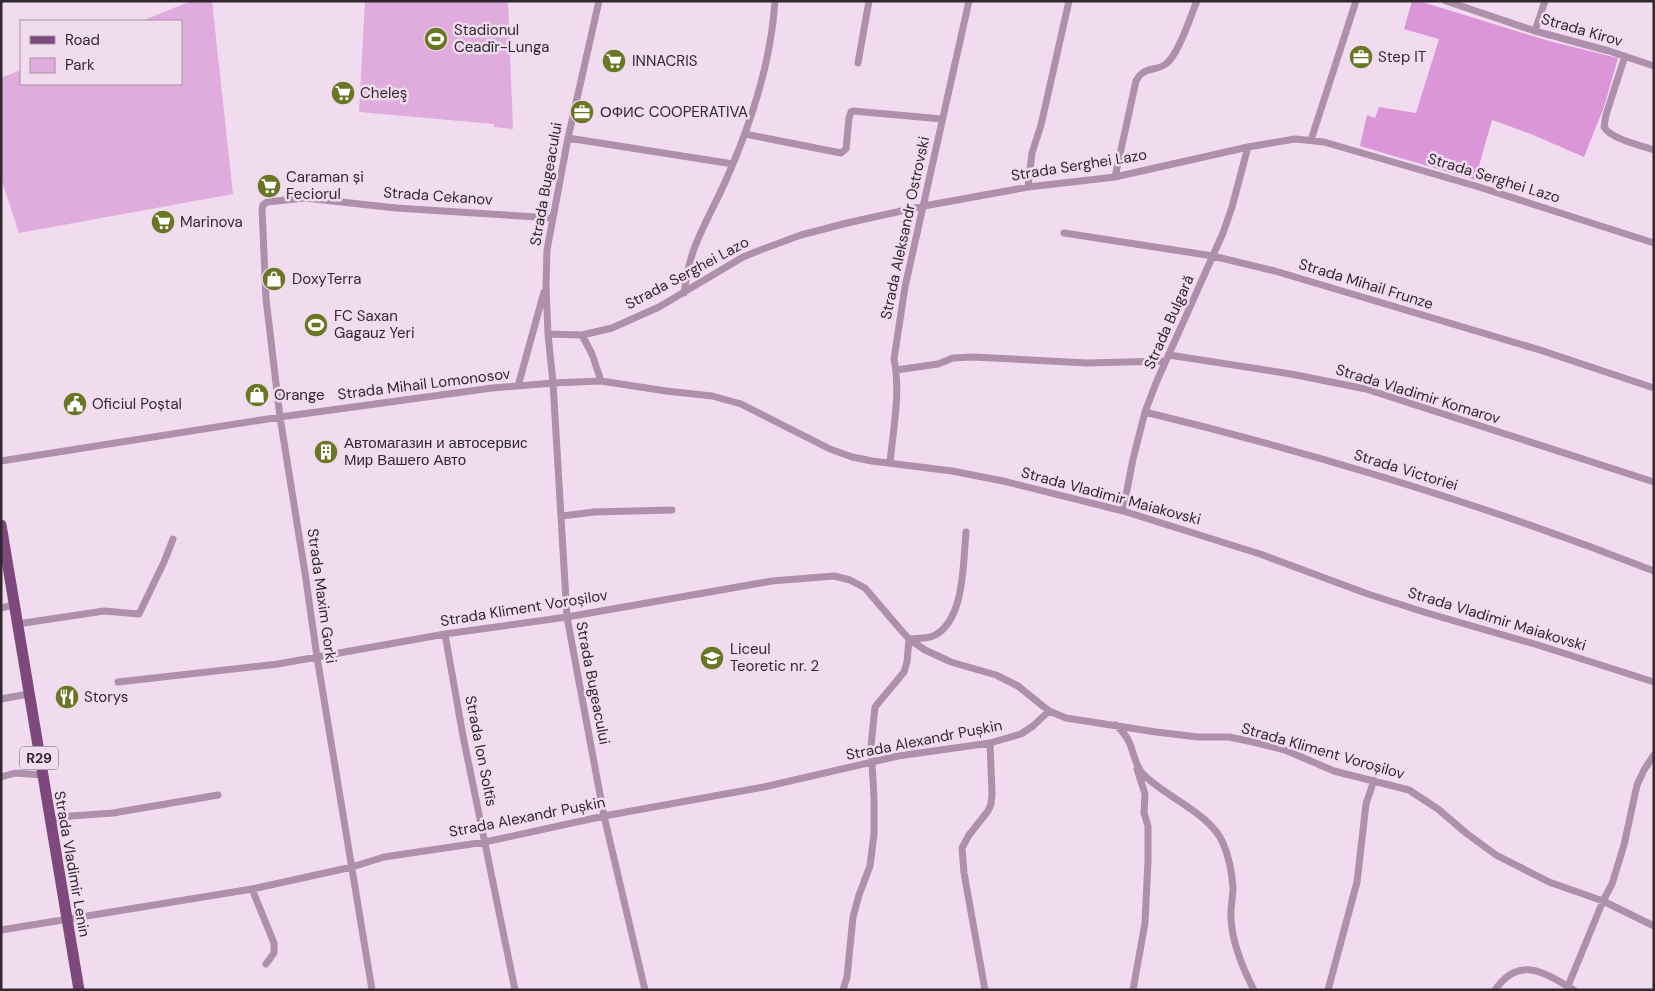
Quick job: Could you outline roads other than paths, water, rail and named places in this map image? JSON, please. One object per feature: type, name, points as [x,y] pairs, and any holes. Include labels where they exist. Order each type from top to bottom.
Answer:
[{"type":"main road","name":"Strada Vladimir Lenin","points":[[1,526],[79,990]]},
{"type":"street","name":"Strada Bugeacului","points":[[599,1],[568,138],[547,250],[548,334],[562,516],[566,617],[604,816],[645,990]]},
{"type":"street","points":[[684,293],[688,268],[694,248],[745,134],[766,61],[774,20],[775,1]]},
{"type":"street","points":[[858,63],[869,1]]},
{"type":"street","name":"Strada Aleksandr Ostrovski","points":[[890,463],[896,392],[894,359],[905,287],[969,1]]},
{"type":"street","points":[[1028,187],[1032,153],[1041,125],[1069,1]]},
{"type":"street","points":[[1115,177],[1136,81],[1143,71],[1163,66],[1175,52],[1197,1]]},
{"type":"street","points":[[1311,140],[1356,1]]},
{"type":"street","name":"Strada Kirov","points":[[1446,1],[1535,31],[1654,66]]},
{"type":"street","points":[[1535,31],[1545,1]]},
{"type":"street","points":[[1625,56],[1604,127],[1607,132],[1614,136],[1654,150]]},
{"type":"street","points":[[745,134],[841,153],[846,149],[849,118],[853,111],[942,119]]},
{"type":"street","points":[[568,138],[733,164]]},
{"type":"street","name":"Strada Serghei Lazo","points":[[548,334],[582,335],[612,328],[659,307],[743,258],[801,235],[924,206],[1028,187],[1115,177],[1286,140],[1324,142],[1479,187],[1654,243]]},
{"type":"street","name":"Strada Bulgară","points":[[1123,511],[1133,459],[1145,412],[1213,256],[1232,207],[1248,147]]},
{"type":"street","name":"Strada Cekanov","points":[[263,205],[271,201],[305,198],[396,208],[553,218]]},
{"type":"street","name":"Strada Maxim Gorki","points":[[263,205],[266,299],[280,417],[317,657],[372,990]]},
{"type":"street","name":"Strada Mihail Frunze","points":[[1064,233],[1213,256],[1275,271],[1530,347],[1654,388]]},
{"type":"street","name":"Strada Bugeacului","points":[[518,386],[546,286]]},
{"type":"street","points":[[582,335],[592,354],[602,381]]},
{"type":"street","name":"Strada Vladimir Komarov","points":[[896,370],[938,364],[953,358],[973,356],[1087,363],[1168,358],[1291,374],[1366,389],[1654,482]]},
{"type":"street","name":"Strada Vladimir Maiakovski","points":[[553,383],[602,381],[726,399],[741,404],[830,449],[852,457],[952,470],[1123,511],[1260,554],[1368,594],[1654,682]]},
{"type":"street","name":"Strada Mihail Lomonosov","points":[[1,461],[280,417],[553,383]]},
{"type":"street","name":"Strada Victoriei","points":[[1145,412],[1300,452],[1458,500],[1588,545],[1654,571]]},
{"type":"street","points":[[562,516],[594,512],[672,510]]},
{"type":"street","points":[[843,990],[848,969],[853,917],[870,866],[874,834],[871,746],[875,707],[904,672],[909,639],[931,637],[945,629],[951,618],[959,597],[966,532]]},
{"type":"street","points":[[18,624],[104,611],[139,614],[173,539]]},
{"type":"street","name":"Strada Kliment Voroșilov","points":[[118,682],[278,664],[445,634],[566,617],[772,580],[834,576],[850,580],[864,588],[909,639],[925,650],[951,662],[996,675],[1018,686],[1049,710],[1066,718],[1181,735],[1229,737],[1253,742],[1285,750],[1334,771],[1409,790],[1438,809],[1466,833],[1505,859],[1549,882],[1602,901],[1654,926]]},
{"type":"street","points":[[1,608],[14,605]]},
{"type":"street","name":"Strada Ion Soltîs","points":[[445,634],[515,990]]},
{"type":"street","points":[[1,699],[28,694]]},
{"type":"street","name":"Strada Alexandr Pușkin","points":[[1,930],[252,889],[352,867],[384,857],[485,842],[604,816],[764,787],[898,756],[990,743],[1021,734],[1033,726],[1049,710]]},
{"type":"street","points":[[1116,725],[1125,734],[1130,744],[1145,794],[1144,813],[1148,826],[1144,923],[1133,990]]},
{"type":"street","points":[[985,990],[964,873],[962,848],[968,835],[988,811],[991,804],[990,743]]},
{"type":"street","points":[[1495,990],[1503,978],[1513,971],[1528,969],[1546,974],[1571,988],[1602,901],[1612,884],[1624,844],[1637,785],[1654,755]]},
{"type":"street","points":[[1135,762],[1148,780],[1188,806],[1211,827],[1223,842],[1230,866],[1233,888],[1230,918],[1234,937],[1254,990]]},
{"type":"street","points":[[1,777],[15,773],[42,775]]},
{"type":"street","points":[[1328,990],[1358,882],[1366,804],[1374,780]]},
{"type":"street","points":[[49,820],[71,816],[113,813],[218,796]]},
{"type":"street","points":[[252,889],[274,943],[274,953],[266,964]]},
{"type":"place","name":"Stadionul Ceadîr-Lunga","points":[[436,39]]},
{"type":"place","name":"Step IT","points":[[1361,57]]},
{"type":"place","name":"INNACRIS","points":[[614,61]]},
{"type":"place","name":"Cheleş","points":[[343,93]]},
{"type":"place","name":"ОФИС COOPERATIVA","points":[[582,112]]},
{"type":"place","name":"Caraman și Feciorul","points":[[269,186]]},
{"type":"place","name":"Marinova","points":[[163,222]]},
{"type":"place","name":"DoxyTerra","points":[[274,279]]},
{"type":"place","name":"FC Saxan Gagauz Yeri","points":[[316,325]]},
{"type":"place","name":"Orange","points":[[257,395]]},
{"type":"place","name":"Oficiul Poștal","points":[[75,404]]},
{"type":"place","name":"Автомагазин и автосервис Мир Вашего Авто","points":[[326,452]]},
{"type":"place","name":"Liceul Teoretic nr. 2","points":[[712,658]]},
{"type":"place","name":"Storys","points":[[67,697]]}]
